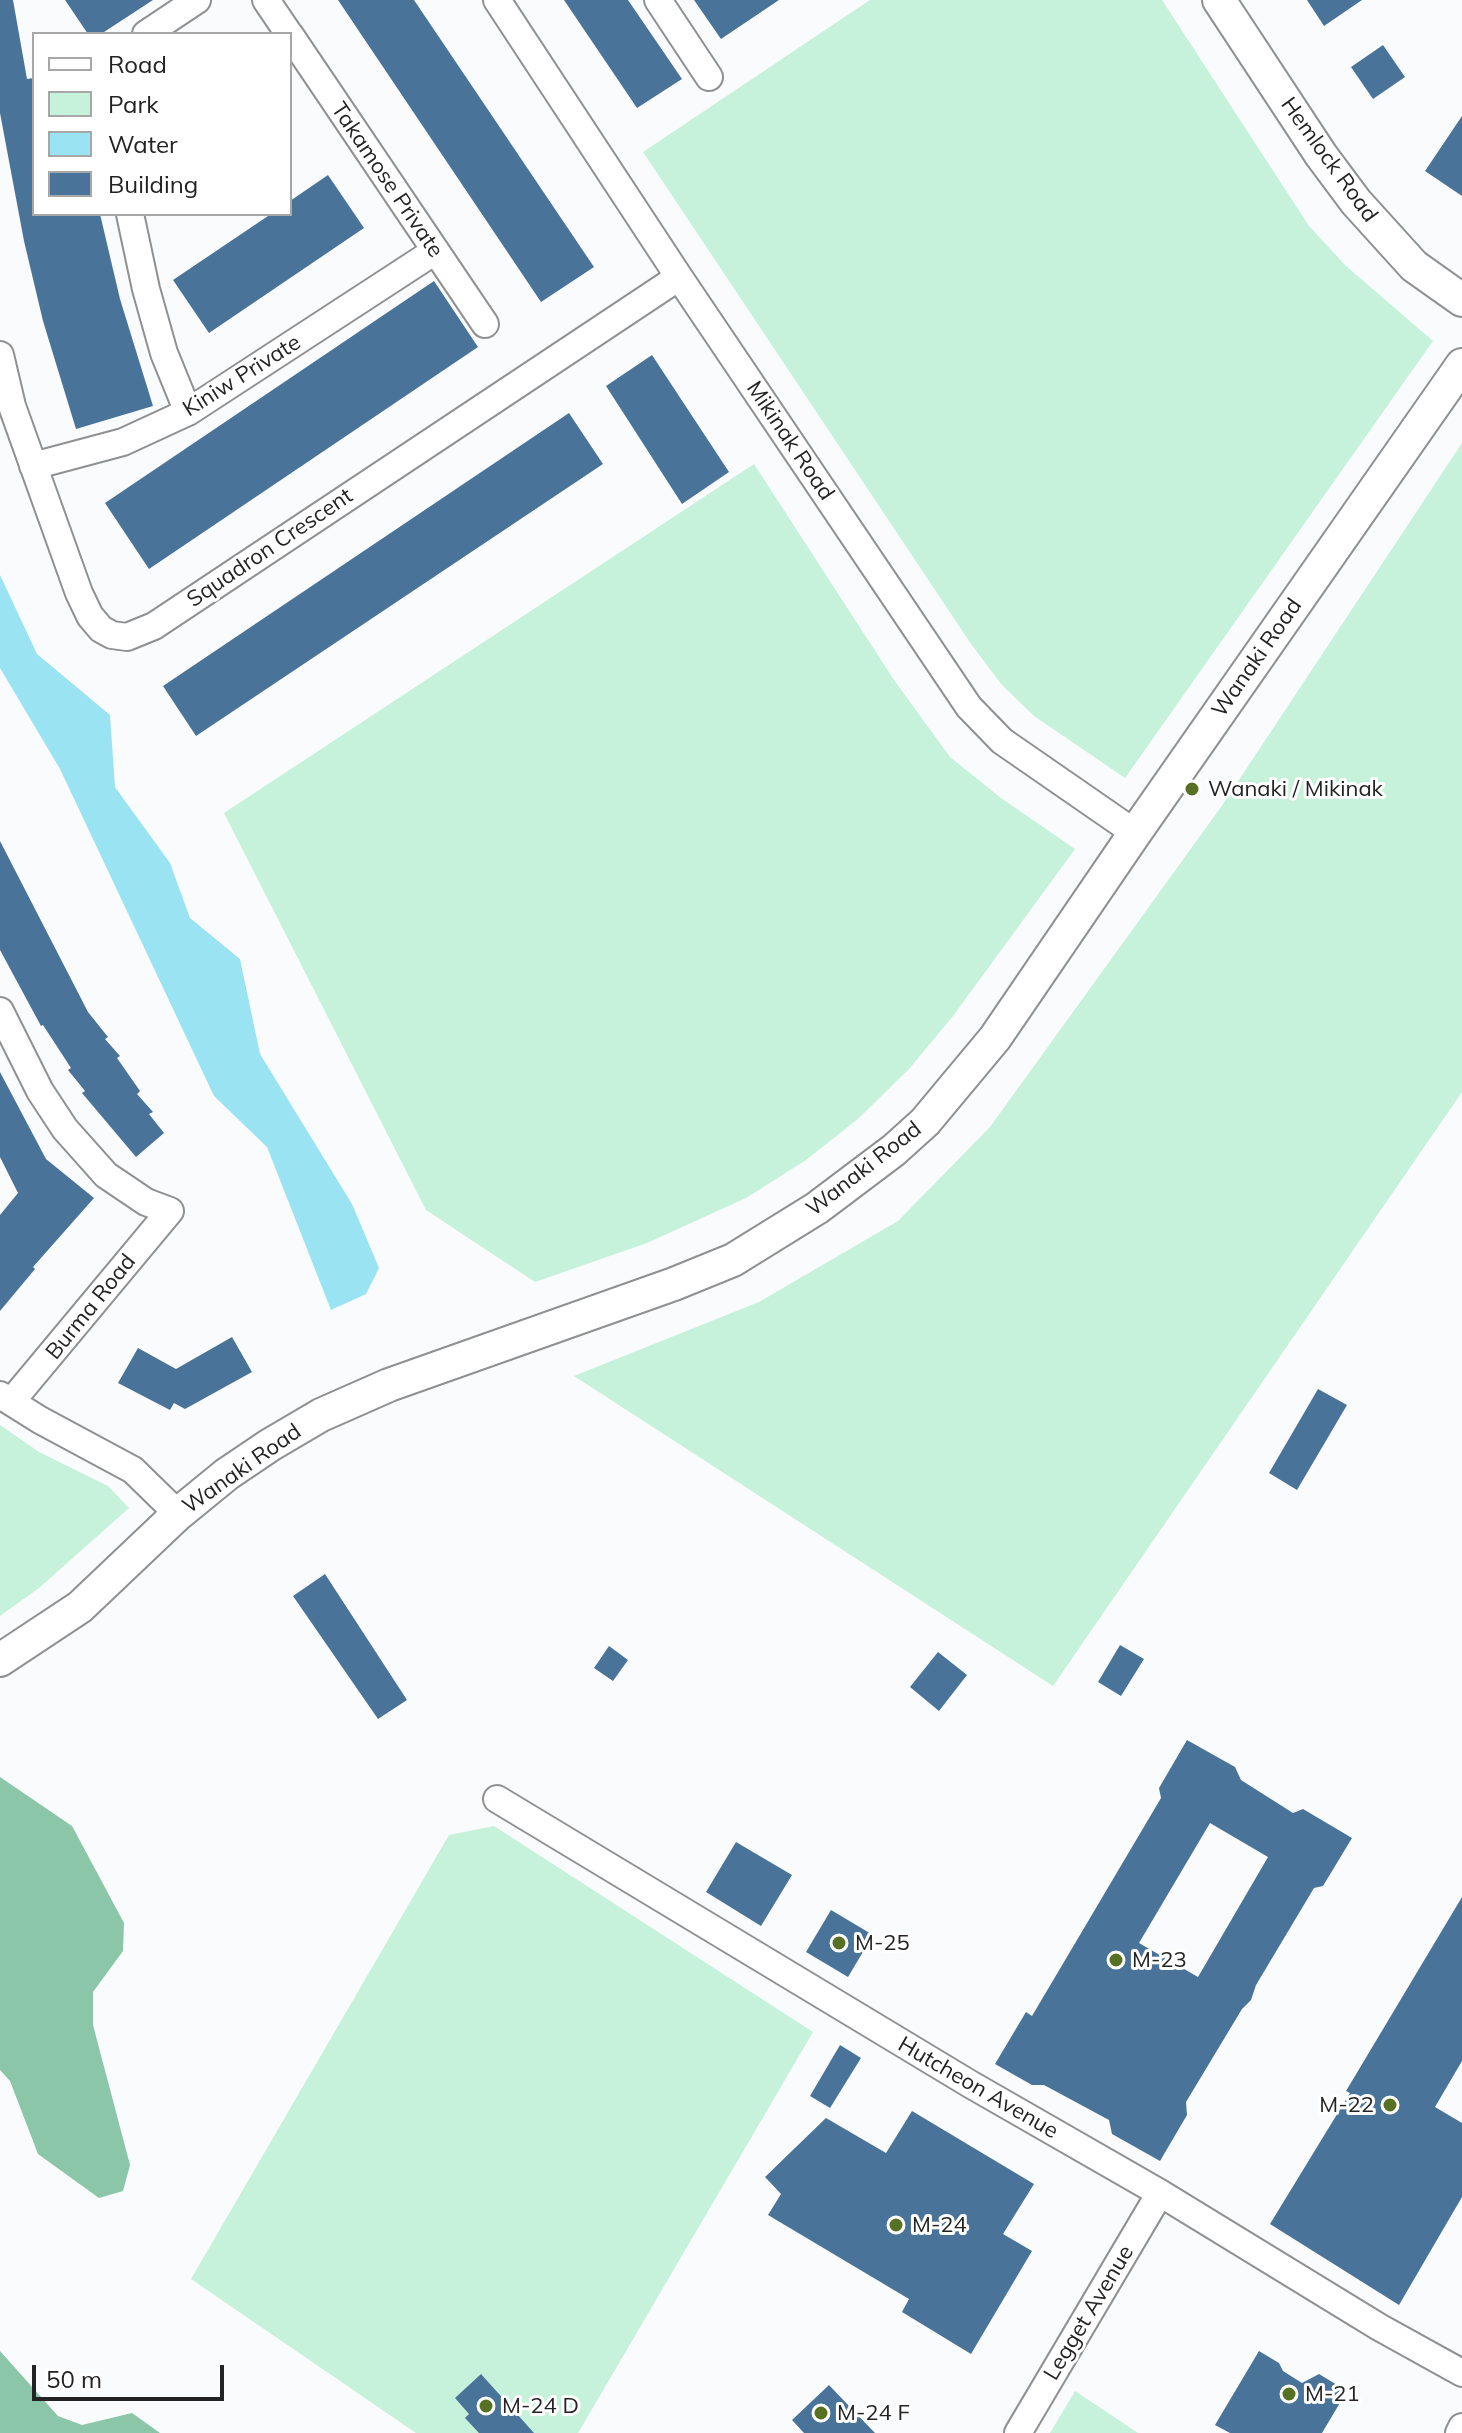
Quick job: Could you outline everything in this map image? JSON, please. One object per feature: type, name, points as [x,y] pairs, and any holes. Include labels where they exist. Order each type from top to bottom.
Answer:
[{"type":"street","points":[[149,32],[197,0]]},
{"type":"street","name":"Takamose Private","points":[[266,0],[288,32]]},
{"type":"street","name":"Mikinak Road","points":[[497,0],[679,277],[969,707],[1002,741],[1135,833]]},
{"type":"street","points":[[658,0],[709,77]]},
{"type":"street","name":"Hemlock Road","points":[[1219,0],[1321,155],[1356,202],[1414,266],[1462,300]]},
{"type":"street","name":"Takamose Private","points":[[292,38],[485,324]]},
{"type":"street","points":[[130,216],[160,340],[188,412]]},
{"type":"street","name":"Kiniw Private","points":[[33,466],[123,442],[188,412],[435,251]]},
{"type":"street","name":"Squadron Crescent","points":[[0,355],[12,406],[90,616],[101,629],[112,635],[127,637],[139,634],[679,277]]},
{"type":"street","name":"Wanaki Road","points":[[0,1660],[80,1607],[178,1514],[227,1474],[321,1415],[403,1380],[700,1275],[765,1242],[817,1208],[894,1150],[951,1093],[995,1038],[1462,365]]},
{"type":"street","name":"Burma Road","points":[[0,1011],[40,1091],[65,1129],[106,1175],[146,1202],[170,1211],[5,1398]]},
{"type":"street","points":[[5,1398],[133,1470],[178,1514]]},
{"type":"street","name":"Hutcheon Avenue","points":[[497,1799],[958,2077],[1462,2373]]},
{"type":"street","name":"Legget Avenue","points":[[1018,2433],[1160,2193]]},
{"type":"street","points":[[1459,2433],[1462,2427]]},
{"type":"green space","points":[[870,0],[1162,0],[1309,226],[1346,266],[1433,341],[1125,778],[1034,716],[1002,685],[971,644],[643,152]]},
{"type":"green space","points":[[1462,443],[1462,1092],[1053,1686],[574,1376],[759,1302],[898,1221],[990,1127],[1221,807]]},
{"type":"green space","points":[[754,464],[894,680],[950,757],[1001,798],[1075,849],[953,1016],[909,1069],[859,1118],[806,1160],[746,1198],[647,1243],[535,1282],[426,1210],[224,813]]},
{"type":"green space","points":[[0,1425],[39,1452],[108,1486],[129,1508],[39,1588],[0,1616]]},
{"type":"green space","points":[[0,1777],[72,1826],[124,1923],[123,1951],[93,1992],[93,2025],[130,2165],[123,2191],[99,2198],[38,2154],[10,2081],[0,2070]]},
{"type":"green space","points":[[494,1826],[813,2032],[578,2433],[416,2433],[191,2279],[449,1835]]},
{"type":"green space","points":[[0,2351],[58,2416],[82,2425],[132,2413],[160,2433],[0,2433]]},
{"type":"green space","points":[[1075,2391],[1138,2433],[1050,2433]]},
{"type":"water","points":[[0,575],[37,654],[110,715],[115,787],[170,863],[190,918],[240,959],[260,1054],[352,1204],[379,1268],[366,1294],[331,1310],[267,1147],[214,1096],[60,769],[0,668]]},
{"type":"building","points":[[0,0],[13,0],[27,79],[32,78],[32,216],[100,216],[120,299],[153,406],[76,429],[43,321],[24,241],[0,113]]},
{"type":"building","points":[[65,0],[153,0],[104,32],[87,32]]},
{"type":"building","points":[[338,0],[414,0],[594,267],[541,302]]},
{"type":"building","points":[[564,0],[628,0],[682,79],[637,108]]},
{"type":"building","points":[[694,0],[779,0],[721,39]]},
{"type":"building","points":[[1307,0],[1362,0],[1324,26]]},
{"type":"building","points":[[1383,45],[1405,77],[1373,99],[1351,67]]},
{"type":"building","points":[[1462,116],[1462,196],[1425,171]]},
{"type":"building","points":[[328,175],[364,228],[209,333],[173,280],[268,216],[292,216],[292,200]]},
{"type":"building","points":[[434,281],[478,347],[149,569],[105,503]]},
{"type":"building","points":[[652,355],[729,472],[682,504],[606,386]]},
{"type":"building","points":[[569,413],[603,464],[196,736],[163,686]]},
{"type":"building","points":[[0,841],[88,1012],[120,1056],[117,1058],[140,1091],[137,1094],[153,1112],[149,1114],[164,1133],[136,1157],[82,1093],[85,1091],[41,1026],[0,950]]},
{"type":"building","points":[[0,1072],[46,1159],[94,1198],[33,1267],[35,1269],[0,1311],[0,1215],[18,1193],[0,1157]]},
{"type":"building","points":[[232,1337],[252,1372],[185,1409],[174,1403],[170,1410],[118,1383],[138,1348],[176,1369]]},
{"type":"building","points":[[1318,1389],[1347,1405],[1297,1490],[1269,1473]]},
{"type":"building","points":[[325,1574],[407,1700],[378,1719],[293,1596]]},
{"type":"building","points":[[1120,1645],[1144,1659],[1121,1696],[1098,1682]]},
{"type":"building","points":[[609,1646],[628,1660],[613,1681],[594,1668]]},
{"type":"building","points":[[938,1652],[967,1675],[939,1711],[910,1687]]},
{"type":"building","name":"M-23","points":[[1187,1740],[1235,1767],[1241,1780],[1293,1813],[1303,1809],[1352,1838],[1323,1886],[1314,1888],[1256,1985],[1251,2000],[1242,2009],[1186,2102],[1187,2115],[1160,2161],[1112,2134],[1109,2120],[1044,2085],[1032,2085],[995,2064],[1026,2012],[1032,2016],[1161,1798],[1159,1788]],"holes":[[[1210,1823],[1268,1857],[1198,1977],[1139,1943]]]},
{"type":"building","points":[[736,1842],[792,1875],[761,1926],[706,1892]]},
{"type":"building","name":"M-22","points":[[1462,1897],[1462,2061],[1435,2107],[1462,2123],[1462,2197],[1399,2305],[1270,2224],[1350,2093],[1346,2091]]},
{"type":"building","name":"M-25","points":[[831,1910],[873,1935],[848,1977],[806,1952]]},
{"type":"building","points":[[840,2045],[861,2058],[830,2108],[810,2096]]},
{"type":"building","name":"M-24","points":[[912,2111],[1034,2184],[1003,2234],[1032,2251],[971,2354],[902,2312],[909,2299],[768,2215],[781,2194],[765,2177],[826,2118],[886,2153]]},
{"type":"building","name":"M-21","points":[[1259,2351],[1302,2383],[1319,2374],[1347,2391],[1322,2433],[1230,2433],[1215,2425]]},
{"type":"building","name":"M-24 D","points":[[481,2374],[534,2433],[479,2433],[465,2418],[469,2414],[455,2398]]},
{"type":"building","name":"M-24 F","points":[[829,2385],[875,2433],[804,2433],[792,2420]]},
{"type":"place","name":"Wanaki / Mikinak","points":[[1192,789]]},
{"type":"place","name":"M-25","points":[[839,1943]]},
{"type":"place","name":"M-23","points":[[1116,1960]]},
{"type":"place","name":"M-22","points":[[1390,2105]]},
{"type":"place","name":"M-24","points":[[896,2225]]},
{"type":"place","name":"M-21","points":[[1289,2394]]},
{"type":"place","name":"M-24 D","points":[[486,2406]]},
{"type":"place","name":"M-24 F","points":[[821,2413]]}]
